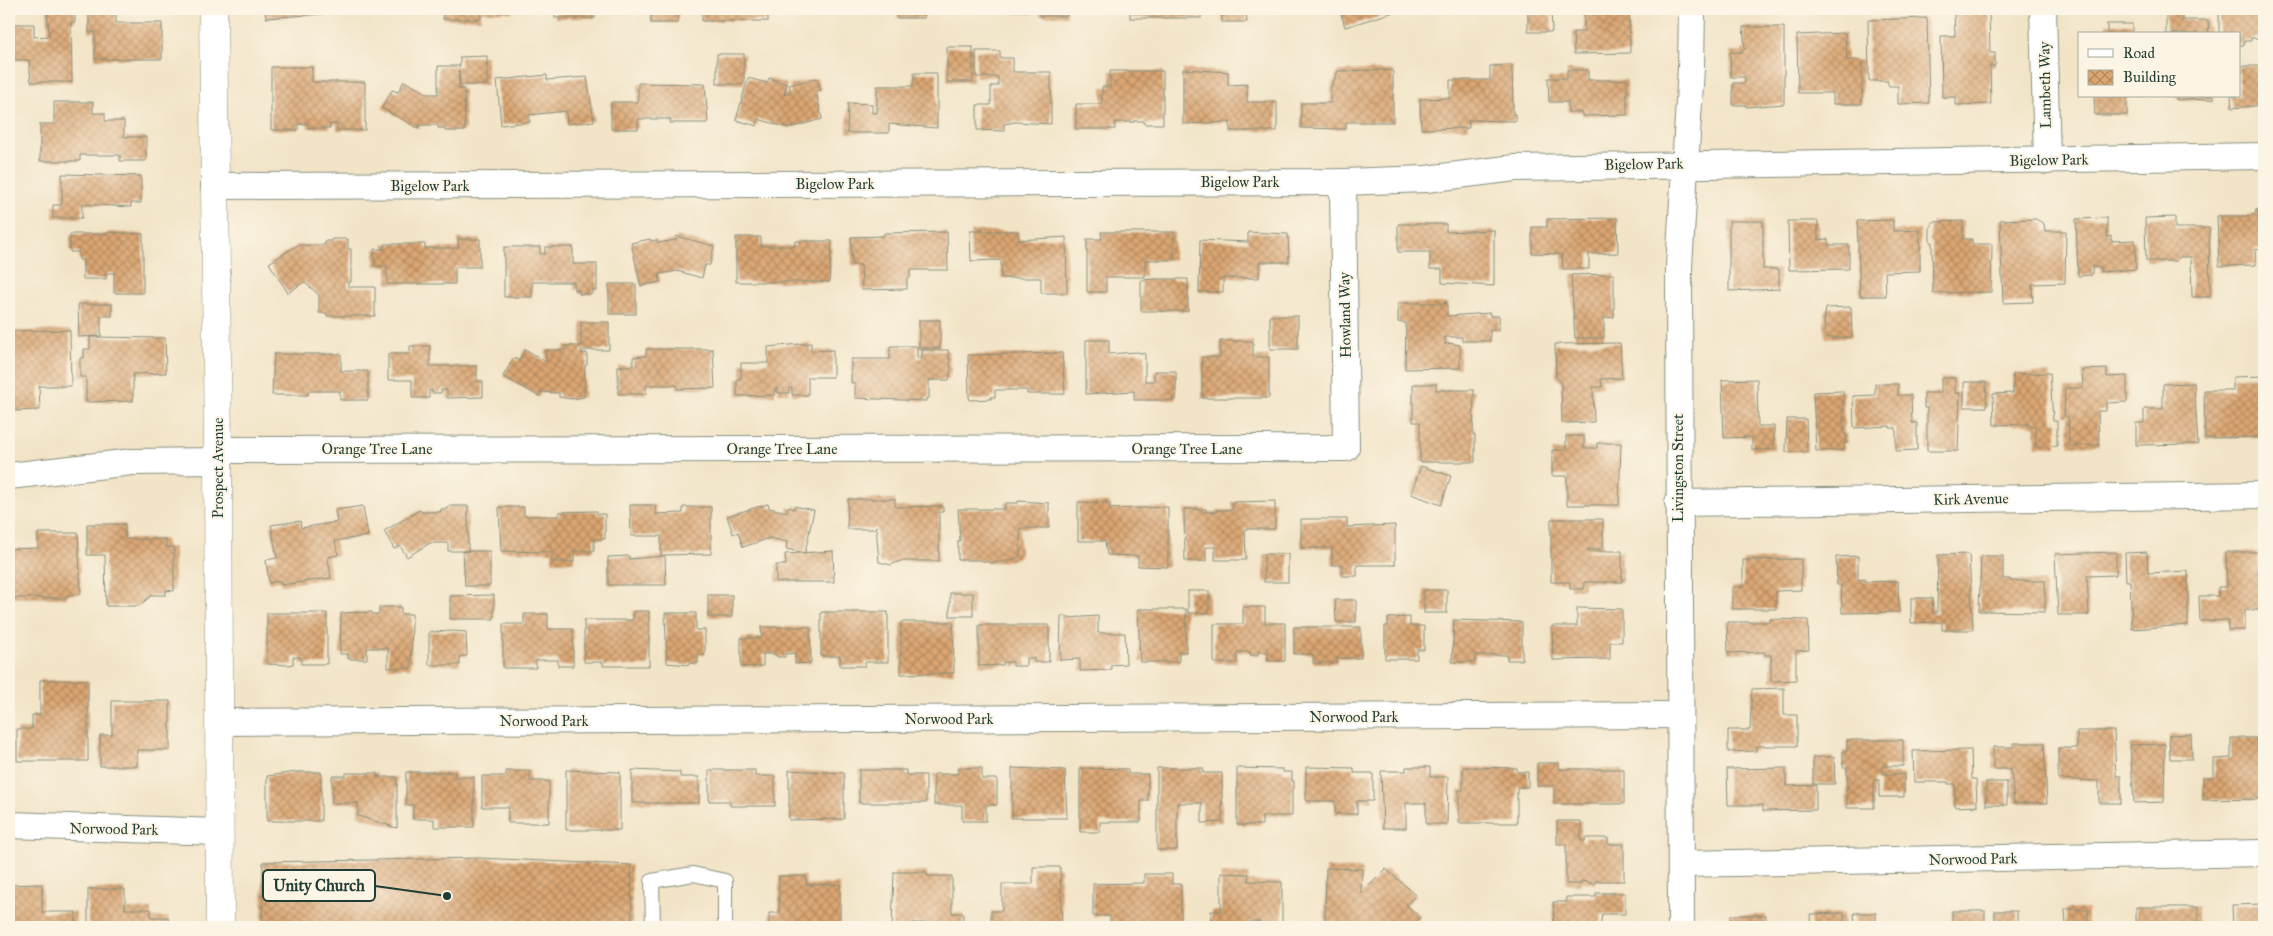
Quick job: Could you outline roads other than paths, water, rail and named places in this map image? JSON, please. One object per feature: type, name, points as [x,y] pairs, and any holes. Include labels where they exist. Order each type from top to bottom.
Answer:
[{"type":"main road","name":"Prospect Avenue","points":[[213,9],[218,455],[220,927]]},
{"type":"street","name":"Livingston Street","points":[[1681,927],[1678,503],[1679,267],[1686,163],[1692,9]]},
{"type":"street","name":"Lambeth Way","points":[[2043,9],[2047,161]]},
{"type":"street","name":"Bigelow Park","points":[[214,186],[1343,182],[1426,179],[1515,168],[1686,163],[2047,161],[2264,156]]},
{"type":"street","name":"Howland Way","points":[[1343,182],[1346,448]]},
{"type":"street","name":"Orange Tree Lane","points":[[9,476],[132,462],[218,455],[1346,448]]},
{"type":"street","name":"Kirk Avenue","points":[[1678,503],[2264,495]]},
{"type":"street","name":"Norwood Park","points":[[220,722],[1679,715]]},
{"type":"street","name":"Norwood Park","points":[[9,825],[219,832]]},
{"type":"street","name":"Norwood Park","points":[[1681,864],[2264,853]]},
{"type":"lane","points":[[653,927],[652,881],[693,874],[725,881],[725,927]]},
{"type":"place","name":"Unity Church","points":[[447,896]]}]
